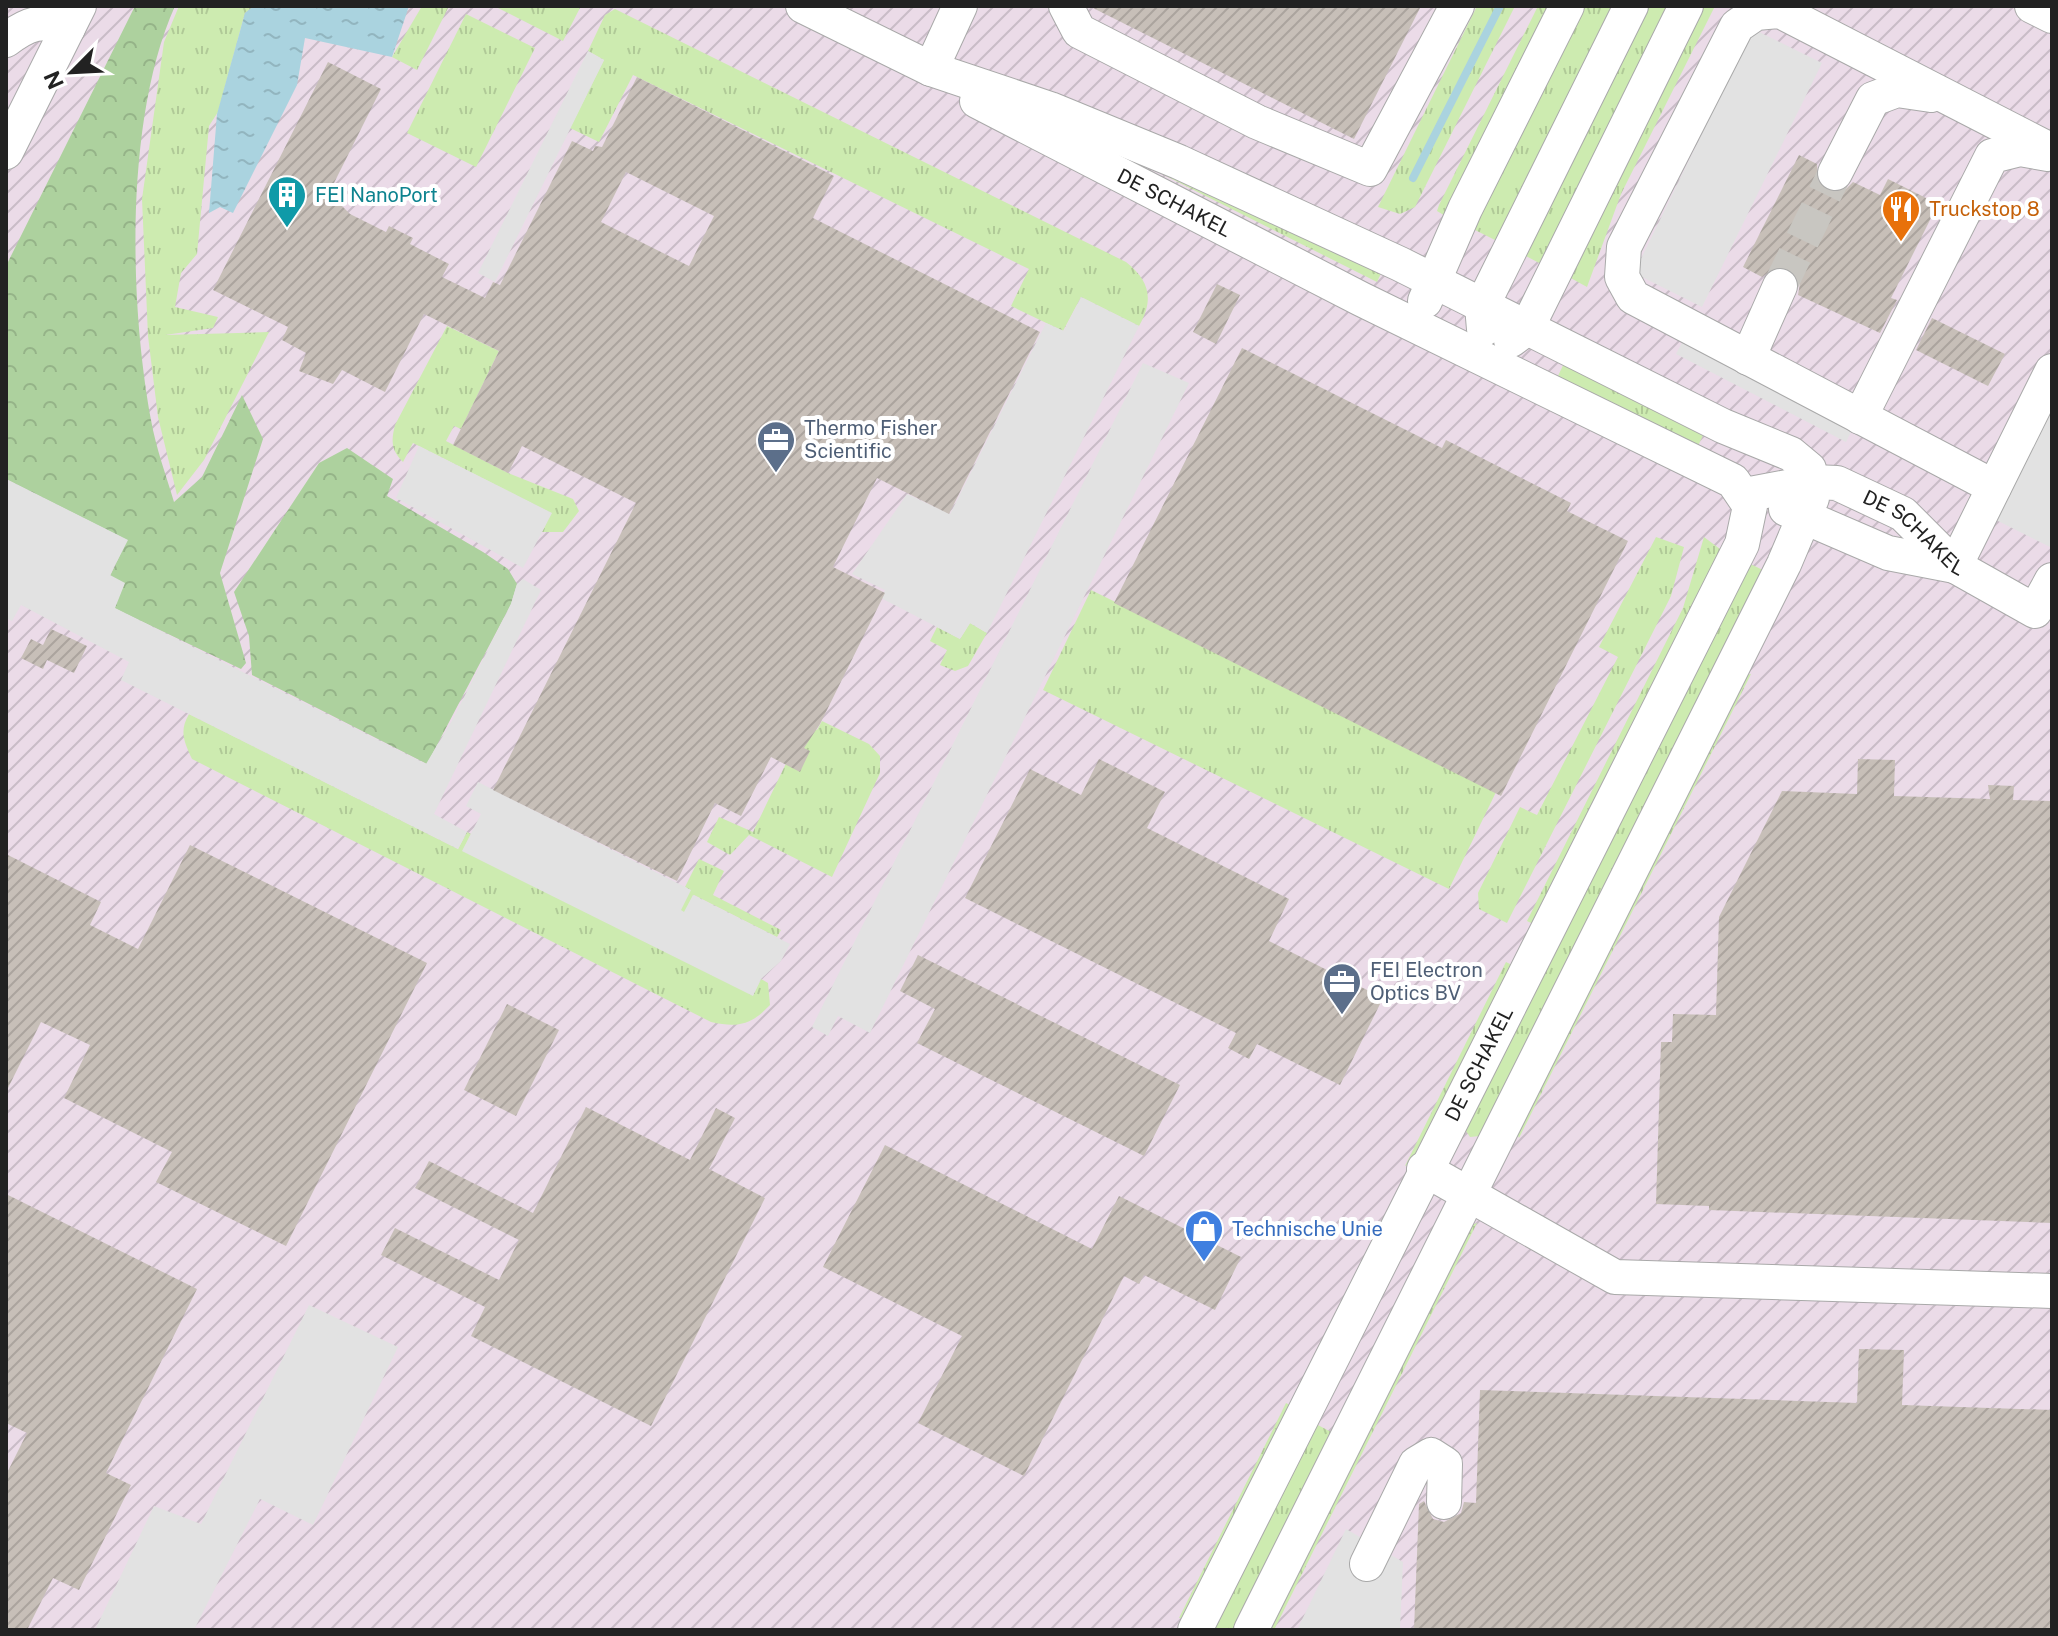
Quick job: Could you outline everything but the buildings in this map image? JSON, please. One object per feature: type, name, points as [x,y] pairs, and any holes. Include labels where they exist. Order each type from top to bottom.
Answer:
[{"type":"street","name":"DE SCHAKEL","points":[[803,6],[931,69],[1050,109],[1179,162],[1433,280],[1723,426],[1791,454],[1809,469],[1813,482],[1807,517],[1251,1630]]},
{"type":"street","points":[[931,69],[960,6]]},
{"type":"street","points":[[1066,6],[1079,31],[1257,122],[1370,169],[1457,6]]},
{"type":"street","points":[[1424,328],[1425,296],[1567,6]]},
{"type":"street","points":[[1487,358],[1482,306],[1631,6]]},
{"type":"street","points":[[1487,358],[1527,328],[1686,6]]},
{"type":"street","points":[[2032,6],[2052,16]]},
{"type":"street","points":[[1994,487],[1633,297],[1622,277],[1624,247],[1737,26],[1756,13],[1780,11],[2052,153]]},
{"type":"street","points":[[7,40],[20,29],[44,21],[73,17]]},
{"type":"street","points":[[6,152],[73,17]]},
{"type":"street","name":"DE SCHAKEL","points":[[931,69],[978,102],[1289,275],[1424,328],[1733,481],[1745,495],[1750,517],[1742,544],[1424,1169],[1195,1630]]},
{"type":"street","points":[[1835,173],[1873,99],[1897,90],[1948,97]]},
{"type":"street","points":[[1860,417],[1992,156],[2020,149],[2052,153]]},
{"type":"street","points":[[1748,358],[1780,286]]},
{"type":"street","points":[[2052,371],[1955,566],[2035,611],[2052,580]]},
{"type":"street","name":"DE SCHAKEL","points":[[1745,495],[1813,482],[1837,483],[1903,514],[1955,566]]},
{"type":"street","name":"DE SCHAKEL","points":[[1745,495],[1807,517],[1888,553],[1955,566]]},
{"type":"street","points":[[1424,1169],[1615,1277],[2052,1291]]},
{"type":"street","points":[[1367,1564],[1416,1464],[1431,1455],[1445,1464],[1444,1502]]},
{"type":"shaded area","points":[[6,6],[2052,6],[2052,1630],[6,1630]]},
{"type":"shaded area","points":[[1753,29],[1822,63],[1702,307],[1634,273]]},
{"type":"shaded area","points":[[588,51],[604,60],[495,282],[478,273]]},
{"type":"shaded area","points":[[1081,297],[1139,326],[987,633],[970,623],[960,639],[881,598],[885,590],[852,574],[907,494],[950,514],[1046,323],[1064,331]]},
{"type":"shaded area","points":[[1688,331],[1858,418],[1846,442],[1676,354]]},
{"type":"shaded area","points":[[1143,363],[1189,383],[870,1033],[838,1016],[828,1036],[812,1027]]},
{"type":"shaded area","points":[[2052,405],[2052,543],[2050,547],[1994,519]]},
{"type":"shaded area","points":[[419,446],[552,513],[523,568],[396,498]]},
{"type":"shaded area","points":[[6,479],[128,540],[110,575],[125,583],[115,608],[426,764],[453,719],[511,604],[517,584],[523,579],[541,590],[434,814],[467,832],[458,849],[121,680],[129,662],[21,605],[12,621],[6,618]]},
{"type":"shaded area","points":[[478,782],[691,890],[681,910],[684,912],[693,895],[790,944],[781,961],[761,979],[753,996],[462,851],[481,814],[466,806]]},
{"type":"shaded area","points":[[309,1305],[398,1347],[313,1525],[260,1499],[194,1630],[95,1630],[154,1506],[201,1524]]},
{"type":"shaded area","points":[[1346,1529],[1403,1562],[1400,1630],[1297,1630]]},
{"type":"green space","points":[[135,6],[175,6],[159,51],[147,101],[136,210],[138,321],[144,373],[158,451],[174,502],[202,477],[242,395],[263,439],[220,573],[246,663],[241,669],[114,608],[110,576],[127,540],[6,479],[6,266]]},
{"type":"green space","points":[[179,6],[254,6],[245,13],[218,112],[209,126],[197,254],[181,273],[175,307],[218,317],[213,328],[165,335],[269,332],[204,460],[177,495],[158,417],[148,336],[142,199],[164,42]]},
{"type":"green space","points":[[422,6],[449,6],[417,70],[392,57]]},
{"type":"green space","points":[[494,6],[581,6],[563,41]]},
{"type":"green space","points":[[1477,6],[1515,6],[1415,207],[1400,214],[1378,207]]},
{"type":"green space","points":[[1538,6],[1552,6],[1447,217],[1437,211],[1439,205]]},
{"type":"green space","points":[[1582,6],[1615,6],[1497,241],[1473,229]]},
{"type":"green space","points":[[1646,6],[1671,6],[1541,264],[1522,254]]},
{"type":"green space","points":[[1702,6],[1715,6],[1621,194],[1587,287],[1567,276]]},
{"type":"green space","points":[[615,9],[1126,262],[1140,276],[1147,291],[1147,308],[1139,326],[1081,297],[1063,331],[1011,306],[1029,269],[633,75],[599,142],[570,128],[604,60],[588,51],[605,15]]},
{"type":"green space","points":[[466,14],[535,48],[476,167],[407,133]]},
{"type":"green space","points":[[1140,163],[1384,267],[1377,282]]},
{"type":"green space","points":[[447,326],[499,351],[461,429],[454,426],[446,441],[508,473],[573,499],[579,511],[563,532],[542,532],[551,513],[413,443],[403,462],[396,453],[393,441],[395,425]]},
{"type":"green space","points":[[1567,357],[1707,427],[1697,448],[1557,378]]},
{"type":"green space","points":[[347,448],[393,479],[387,496],[483,552],[508,569],[517,584],[511,604],[427,764],[252,675],[249,636],[234,592],[319,463]]},
{"type":"green space","points":[[1656,537],[1684,547],[1671,596],[1507,923],[1479,909],[1478,893],[1520,807],[1537,815],[1618,657],[1599,647]]},
{"type":"green space","points":[[1704,537],[1720,549],[1533,924],[1527,921],[1683,608]]},
{"type":"green space","points":[[1744,561],[1765,571],[1480,1136],[1470,1137],[1464,1128]]},
{"type":"green space","points":[[1091,590],[1497,790],[1449,889],[1043,690]]},
{"type":"green space","points":[[970,623],[987,633],[968,666],[955,671],[940,665],[947,650],[930,641],[937,627],[960,639]]},
{"type":"green space","points":[[1751,674],[1519,1138],[1516,1131],[1743,675]]},
{"type":"green space","points":[[777,710],[817,730],[822,721],[869,744],[880,756],[880,773],[832,877],[749,835],[730,855],[707,842],[719,817],[753,832],[793,749]]},
{"type":"green space","points":[[189,714],[458,849],[467,832],[471,834],[463,851],[753,995],[761,979],[768,983],[770,1005],[757,1017],[744,1023],[729,1025],[711,1022],[192,759],[184,736]]},
{"type":"green space","points":[[699,859],[724,871],[713,895],[781,930],[777,937],[694,895],[684,913],[680,910],[690,890],[685,887]]},
{"type":"green space","points":[[1506,962],[1512,965],[1413,1163],[1405,1166]]},
{"type":"green space","points":[[1477,1223],[1274,1630],[1266,1630],[1468,1226]]},
{"type":"green space","points":[[1286,1403],[1292,1406],[1186,1618],[1179,1618]]},
{"type":"green space","points":[[1316,1424],[1333,1433],[1236,1630],[1210,1630]]},
{"type":"water","points":[[254,6],[409,6],[392,57],[305,38],[297,85],[233,213],[220,207],[209,213],[217,114],[245,13]]},
{"type":"waterway","points":[[1413,178],[1500,6]]},
{"type":"tunnel","points":[[1780,286],[1835,173]]},
{"type":"place","name":"FEI NanoPort","points":[[287,229]]},
{"type":"place","name":"Truckstop 8","points":[[1901,243]]},
{"type":"place","name":"Thermo Fisher Scientific","points":[[776,474]]},
{"type":"place","name":"FEI Electron Optics BV","points":[[1342,1016]]},
{"type":"place","name":"Technische Unie","points":[[1204,1263]]}]
